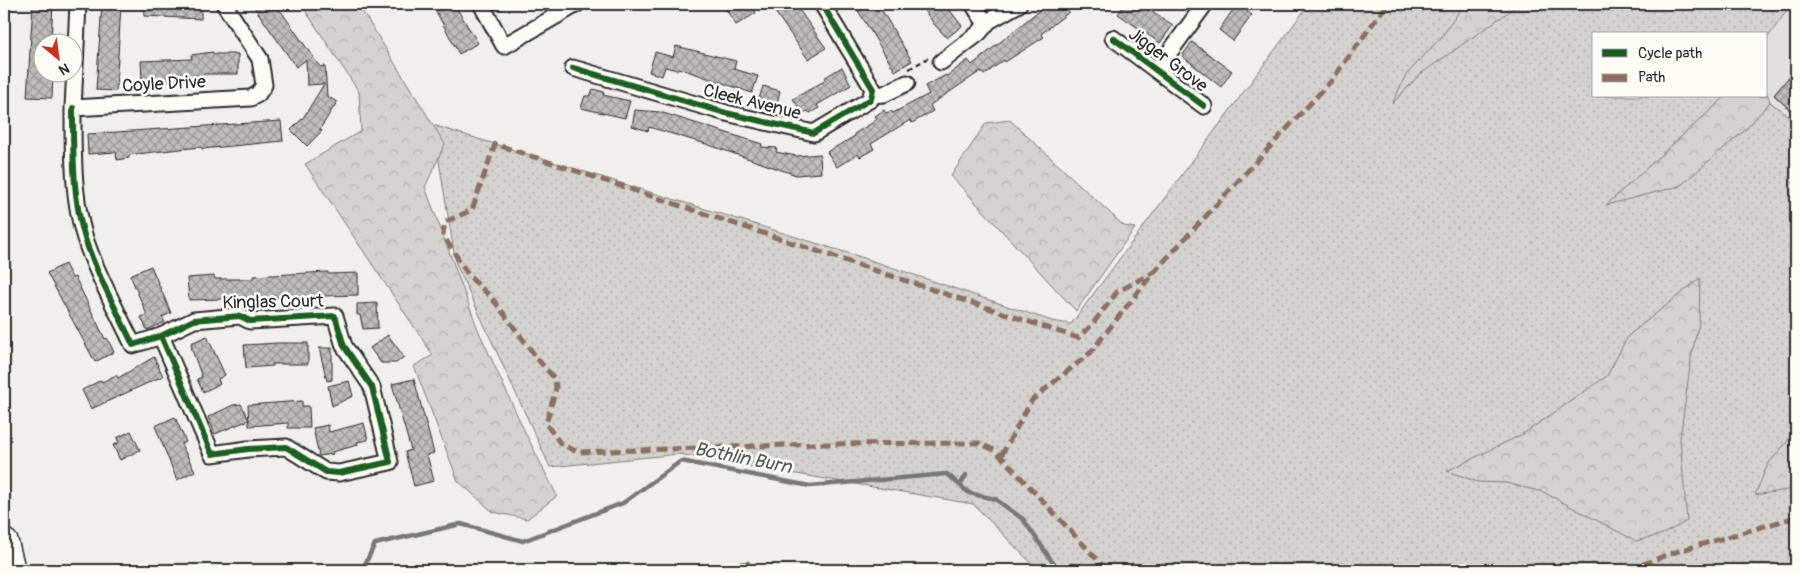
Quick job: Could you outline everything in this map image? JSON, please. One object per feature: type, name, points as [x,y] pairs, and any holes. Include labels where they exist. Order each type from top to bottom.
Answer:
[{"type":"highway","points":[[4,544],[11,570]]},
{"type":"street","points":[[73,108],[78,4]]},
{"type":"street","name":"Coyle Drive","points":[[73,108],[251,98],[258,94],[264,85],[260,59],[224,4]]},
{"type":"street","points":[[481,4],[504,46],[577,4]]},
{"type":"street","points":[[822,4],[873,89],[871,95]]},
{"type":"street","points":[[973,4],[982,18],[989,21]]},
{"type":"street","points":[[941,62],[979,33],[989,21],[1019,4]]},
{"type":"street","name":"Jigger Grove","points":[[1157,69],[1204,4]]},
{"type":"street","name":"Jigger Grove","points":[[1113,38],[1157,69],[1204,106]]},
{"type":"street","name":"Cleek Avenue","points":[[573,68],[726,113],[814,133],[870,99],[871,95],[884,94],[907,83]]},
{"type":"street","name":"Kinglas Court","points":[[73,108],[73,163],[81,219],[90,254],[133,345],[161,336],[194,320],[240,316],[250,321],[335,316],[344,346],[372,387],[390,462],[339,474],[326,472],[286,447],[257,448],[212,454],[161,336]]},
{"type":"shaded area","points":[[1779,4],[1796,4],[1795,123],[1770,102],[1768,96],[1768,37],[1788,10]]},
{"type":"green space","points":[[301,4],[358,4],[445,144],[425,187],[479,332],[557,496],[527,519],[493,512],[458,481],[414,366],[433,355],[305,164],[361,131],[359,92]]},
{"type":"green space","points":[[1309,4],[1779,4],[1788,9],[1768,37],[1768,32],[1592,32],[1592,98],[1768,98],[1770,102],[1796,122],[1796,570],[1038,570],[973,504],[679,454],[550,467],[456,264],[433,125],[864,258],[1052,321],[1071,324]]},
{"type":"green space","points":[[1464,4],[1520,4],[1419,75],[1392,104],[1406,75],[1443,35]]},
{"type":"green space","points":[[1768,96],[1770,102],[1746,129],[1680,186],[1606,205],[1724,98],[1768,98]]},
{"type":"green space","points":[[1010,120],[1124,226],[1135,228],[1076,311],[951,176],[986,123]]},
{"type":"green space","points":[[1700,278],[1699,323],[1692,352],[1680,439],[1687,521],[1663,534],[1636,541],[1543,492],[1506,483],[1478,482],[1447,471],[1523,434],[1607,376],[1628,336]]},
{"type":"green space","points":[[1796,427],[1796,486],[1787,490],[1755,495],[1768,464],[1787,442]]},
{"type":"building","points":[[33,4],[53,4],[51,32],[32,32],[32,82],[53,82],[52,98],[27,97]]},
{"type":"building","points":[[102,4],[121,4],[116,91],[96,90]]},
{"type":"building","points":[[144,4],[201,4],[201,19],[144,16]]},
{"type":"building","points":[[252,4],[276,4],[320,67],[325,66],[327,96],[337,102],[320,129],[322,131],[307,146],[291,130],[303,118],[324,84],[307,85],[306,60],[296,67]]},
{"type":"building","points":[[432,4],[454,4],[478,43],[459,54]]},
{"type":"building","points":[[732,4],[751,4],[756,13],[736,25],[725,8]]},
{"type":"building","points":[[782,4],[795,4],[826,48],[808,59],[775,12],[784,7]]},
{"type":"building","points":[[854,4],[878,4],[912,61],[895,71]]},
{"type":"building","points":[[920,4],[945,4],[962,26],[947,38]]},
{"type":"building","points":[[1047,4],[1063,4],[1069,12],[1041,34],[1044,37],[1005,62],[1004,60],[984,75],[981,71],[930,105],[933,111],[912,123],[910,120],[871,144],[874,149],[860,157],[858,154],[837,167],[827,152],[855,136],[854,134],[877,119],[875,116],[884,110],[886,113],[891,111],[893,113],[929,94],[925,86],[947,76],[968,60],[972,65]]},
{"type":"building","points":[[1125,4],[1140,4],[1173,25],[1160,43],[1118,14]]},
{"type":"building","points":[[1237,4],[1252,15],[1233,41],[1219,30]]},
{"type":"building","points":[[1192,42],[1232,71],[1221,87],[1182,56]]},
{"type":"building","points":[[676,46],[736,61],[734,69],[758,76],[752,93],[678,68],[677,70],[665,67],[662,76],[649,72],[655,52],[673,57]]},
{"type":"building","points":[[213,52],[213,54],[238,54],[238,74],[205,74],[187,78],[187,80],[150,82],[150,79],[142,80],[141,61],[192,59],[191,55]]},
{"type":"building","points":[[842,67],[851,85],[817,105],[819,108],[810,113],[808,111],[803,113],[793,99],[826,80],[824,78]]},
{"type":"building","points":[[1796,68],[1796,103],[1790,110],[1774,95]]},
{"type":"building","points":[[763,86],[780,91],[777,103],[759,99]]},
{"type":"building","points":[[593,89],[604,92],[603,95],[630,101],[625,118],[581,108],[585,96],[590,96]]},
{"type":"building","points":[[635,110],[660,112],[762,144],[761,147],[777,148],[776,152],[796,156],[820,154],[821,173],[796,175],[706,144],[649,127],[648,131],[632,126]]},
{"type":"building","points":[[281,121],[283,141],[171,150],[129,155],[129,158],[117,160],[116,152],[88,154],[87,134]]},
{"type":"building","points":[[65,264],[72,278],[75,277],[105,339],[107,338],[114,352],[95,362],[47,273]]},
{"type":"building","points":[[151,266],[171,313],[162,317],[165,322],[147,330],[141,317],[147,315],[130,275]]},
{"type":"building","points":[[328,272],[328,274],[358,273],[358,295],[189,300],[187,278],[214,276],[215,279],[253,279],[253,276]]},
{"type":"building","points":[[377,303],[378,328],[363,329],[360,315],[357,315],[357,304]]},
{"type":"building","points":[[388,335],[404,357],[396,363],[381,363],[370,348]]},
{"type":"building","points":[[207,336],[225,375],[218,379],[220,384],[203,392],[197,379],[202,377],[191,343]]},
{"type":"building","points":[[308,343],[308,364],[272,364],[273,366],[246,368],[244,345]]},
{"type":"building","points":[[319,348],[332,348],[332,380],[327,381]]},
{"type":"building","points":[[154,357],[163,376],[91,409],[82,390],[116,375],[118,378]]},
{"type":"building","points":[[414,379],[434,453],[427,455],[434,481],[414,486],[405,452],[411,450],[392,384]]},
{"type":"building","points":[[349,381],[353,396],[332,406],[328,386]]},
{"type":"building","points":[[302,401],[302,406],[309,406],[310,428],[288,428],[288,423],[249,426],[248,405]]},
{"type":"building","points":[[241,404],[249,420],[215,434],[208,417],[233,405]]},
{"type":"building","points":[[175,417],[186,442],[181,444],[195,471],[177,480],[155,426]]},
{"type":"building","points":[[364,423],[368,440],[357,442],[358,445],[332,452],[333,454],[319,456],[313,428],[328,425],[329,432]]},
{"type":"building","points":[[131,431],[140,450],[120,460],[113,445],[119,443],[117,438]]},
{"type":"waterway","name":"Bothlin Burn","points":[[362,570],[375,544],[461,524],[523,541],[623,503],[681,461],[810,486],[947,474],[969,493],[995,499],[1023,519],[1058,570]]},
{"type":"waterway","points":[[960,485],[966,475]]},
{"type":"marked path","points":[[1001,456],[1032,400],[1090,353],[1154,272],[1332,80],[1387,4]]},
{"type":"marked path","points":[[1107,570],[996,451],[979,443],[818,444],[578,452],[561,444],[546,424],[556,388],[555,379],[492,298],[469,276],[443,235],[445,222],[472,210],[495,144],[1078,338],[1091,326],[1117,292],[1154,272]]},
{"type":"marked path","points":[[1628,570],[1672,553],[1796,517]]},
{"type":"marked path","points":[[665,570],[752,563],[760,570]]},
{"type":"cycle path","points":[[573,68],[726,113],[814,133],[871,99],[873,89],[822,4]]},
{"type":"cycle path","points":[[1113,38],[1204,106]]},
{"type":"cycle path","points":[[73,108],[75,183],[80,220],[96,267],[133,345],[161,336],[194,320],[240,316],[250,321],[335,316],[344,346],[372,387],[390,462],[339,473],[326,472],[286,447],[248,449],[212,454],[161,336]]}]
